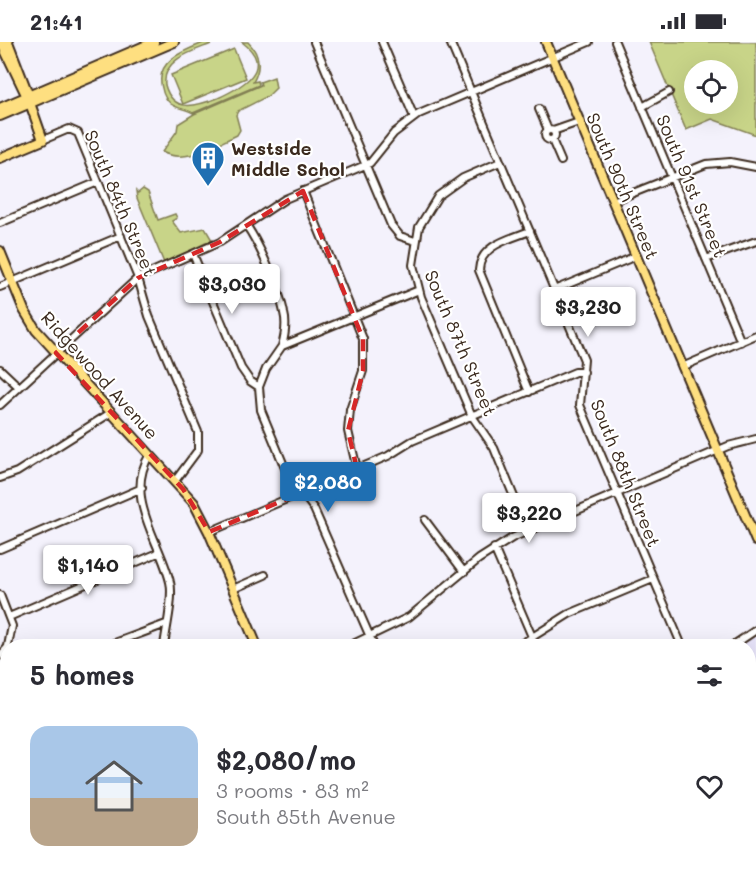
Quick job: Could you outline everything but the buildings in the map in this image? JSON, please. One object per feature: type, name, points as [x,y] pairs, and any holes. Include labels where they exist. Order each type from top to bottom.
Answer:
[{"type":"main road","points":[[2,42],[28,98]]},
{"type":"main road","points":[[0,158],[43,140],[8,42]]},
{"type":"main road","points":[[0,116],[28,98],[154,42]]},
{"type":"main road","points":[[3,107],[174,42]]},
{"type":"main road","name":"South 90th Street","points":[[546,42],[756,541]]},
{"type":"main road","points":[[3,107],[17,93],[14,71]]},
{"type":"main road","name":"Ridgewood Avenue","points":[[0,251],[32,324],[56,353],[176,481]]},
{"type":"main road","points":[[176,481],[194,503],[209,532],[254,639]]},
{"type":"street","points":[[314,42],[393,229],[402,237],[415,241],[425,215],[443,191],[463,178],[500,162]]},
{"type":"street","points":[[382,42],[414,117]]},
{"type":"street","name":"South 88th Street","points":[[450,42],[584,360],[580,405],[679,639]]},
{"type":"street","points":[[0,405],[138,278],[193,254],[246,225],[274,205],[373,161],[394,133],[414,117],[589,42]]},
{"type":"street","name":"South 91st Street","points":[[615,42],[741,342]]},
{"type":"street","points":[[642,107],[669,92]]},
{"type":"street","points":[[539,109],[552,134],[561,161]]},
{"type":"street","points":[[552,134],[579,122]]},
{"type":"street","name":"South 84th Street","points":[[43,140],[73,129],[78,133],[138,278],[149,316],[199,436],[198,450],[176,481]]},
{"type":"street","points":[[613,201],[711,163],[730,162],[756,167]]},
{"type":"street","points":[[0,223],[98,182]]},
{"type":"street","points":[[303,191],[363,339],[364,362],[350,410],[348,431],[357,469]]},
{"type":"street","points":[[246,225],[256,242],[283,307],[286,326],[282,346],[266,369],[260,387],[264,417],[287,473],[314,510],[369,638],[409,617],[494,549],[528,531],[718,450],[756,439]]},
{"type":"street","points":[[529,392],[480,274],[482,258],[493,247],[530,231]]},
{"type":"street","points":[[0,287],[121,236]]},
{"type":"street","name":"South 87th Street","points":[[415,241],[413,265],[419,290],[472,416],[494,447],[528,531]]},
{"type":"street","points":[[706,259],[756,241]]},
{"type":"street","points":[[193,254],[241,368],[250,381],[260,387]]},
{"type":"street","points":[[554,290],[636,256]]},
{"type":"street","points":[[282,346],[419,290]]},
{"type":"street","points":[[682,367],[756,335]]},
{"type":"street","points":[[0,369],[19,387]]},
{"type":"street","points":[[209,532],[575,372],[584,372]]},
{"type":"street","points":[[0,478],[17,472],[112,412]]},
{"type":"street","name":"Ridgewood Avenue","points":[[150,454],[143,469],[144,518],[171,586],[165,639]]},
{"type":"street","points":[[0,549],[142,488]]},
{"type":"street","points":[[425,520],[464,572]]},
{"type":"street","points":[[494,549],[533,639]]},
{"type":"street","points":[[9,617],[158,553]]},
{"type":"street","points":[[233,589],[265,575]]},
{"type":"street","points":[[528,639],[569,614],[653,579]]},
{"type":"street","points":[[0,595],[9,617],[12,632],[10,639]]},
{"type":"street","points":[[126,639],[166,624]]},
{"type":"street","points":[[742,639],[756,630]]},
{"type":"highlighted area","points":[[303,191],[363,339],[363,371],[348,431],[357,469],[209,532],[183,489],[56,353],[138,278],[220,242]]},
{"type":"shaded area","points":[[756,630],[756,639],[742,639]]},
{"type":"green space","points":[[206,42],[216,42],[182,56],[169,68],[165,85],[174,100],[187,105],[202,103],[227,94],[245,82],[256,68],[256,60],[252,51],[242,42],[248,42],[257,56],[258,66],[253,82],[258,81],[259,85],[193,113],[177,107],[166,99],[161,78],[167,63],[181,53]]},
{"type":"green space","points":[[649,42],[756,42],[756,135],[712,119],[686,130]]},
{"type":"green space","points":[[234,49],[246,78],[183,104],[171,75]]},
{"type":"green space","points":[[274,77],[276,88],[268,96],[238,111],[236,115],[240,130],[237,135],[190,155],[171,155],[162,152],[177,131],[178,124],[194,114],[261,85],[260,82]]},
{"type":"green space","points":[[143,189],[148,192],[158,220],[175,214],[177,218],[172,221],[181,233],[205,228],[212,240],[164,263],[137,198],[136,191],[138,193]]},
{"type":"place","name":"Westside Middle Schol","points":[[208,187]]}]
